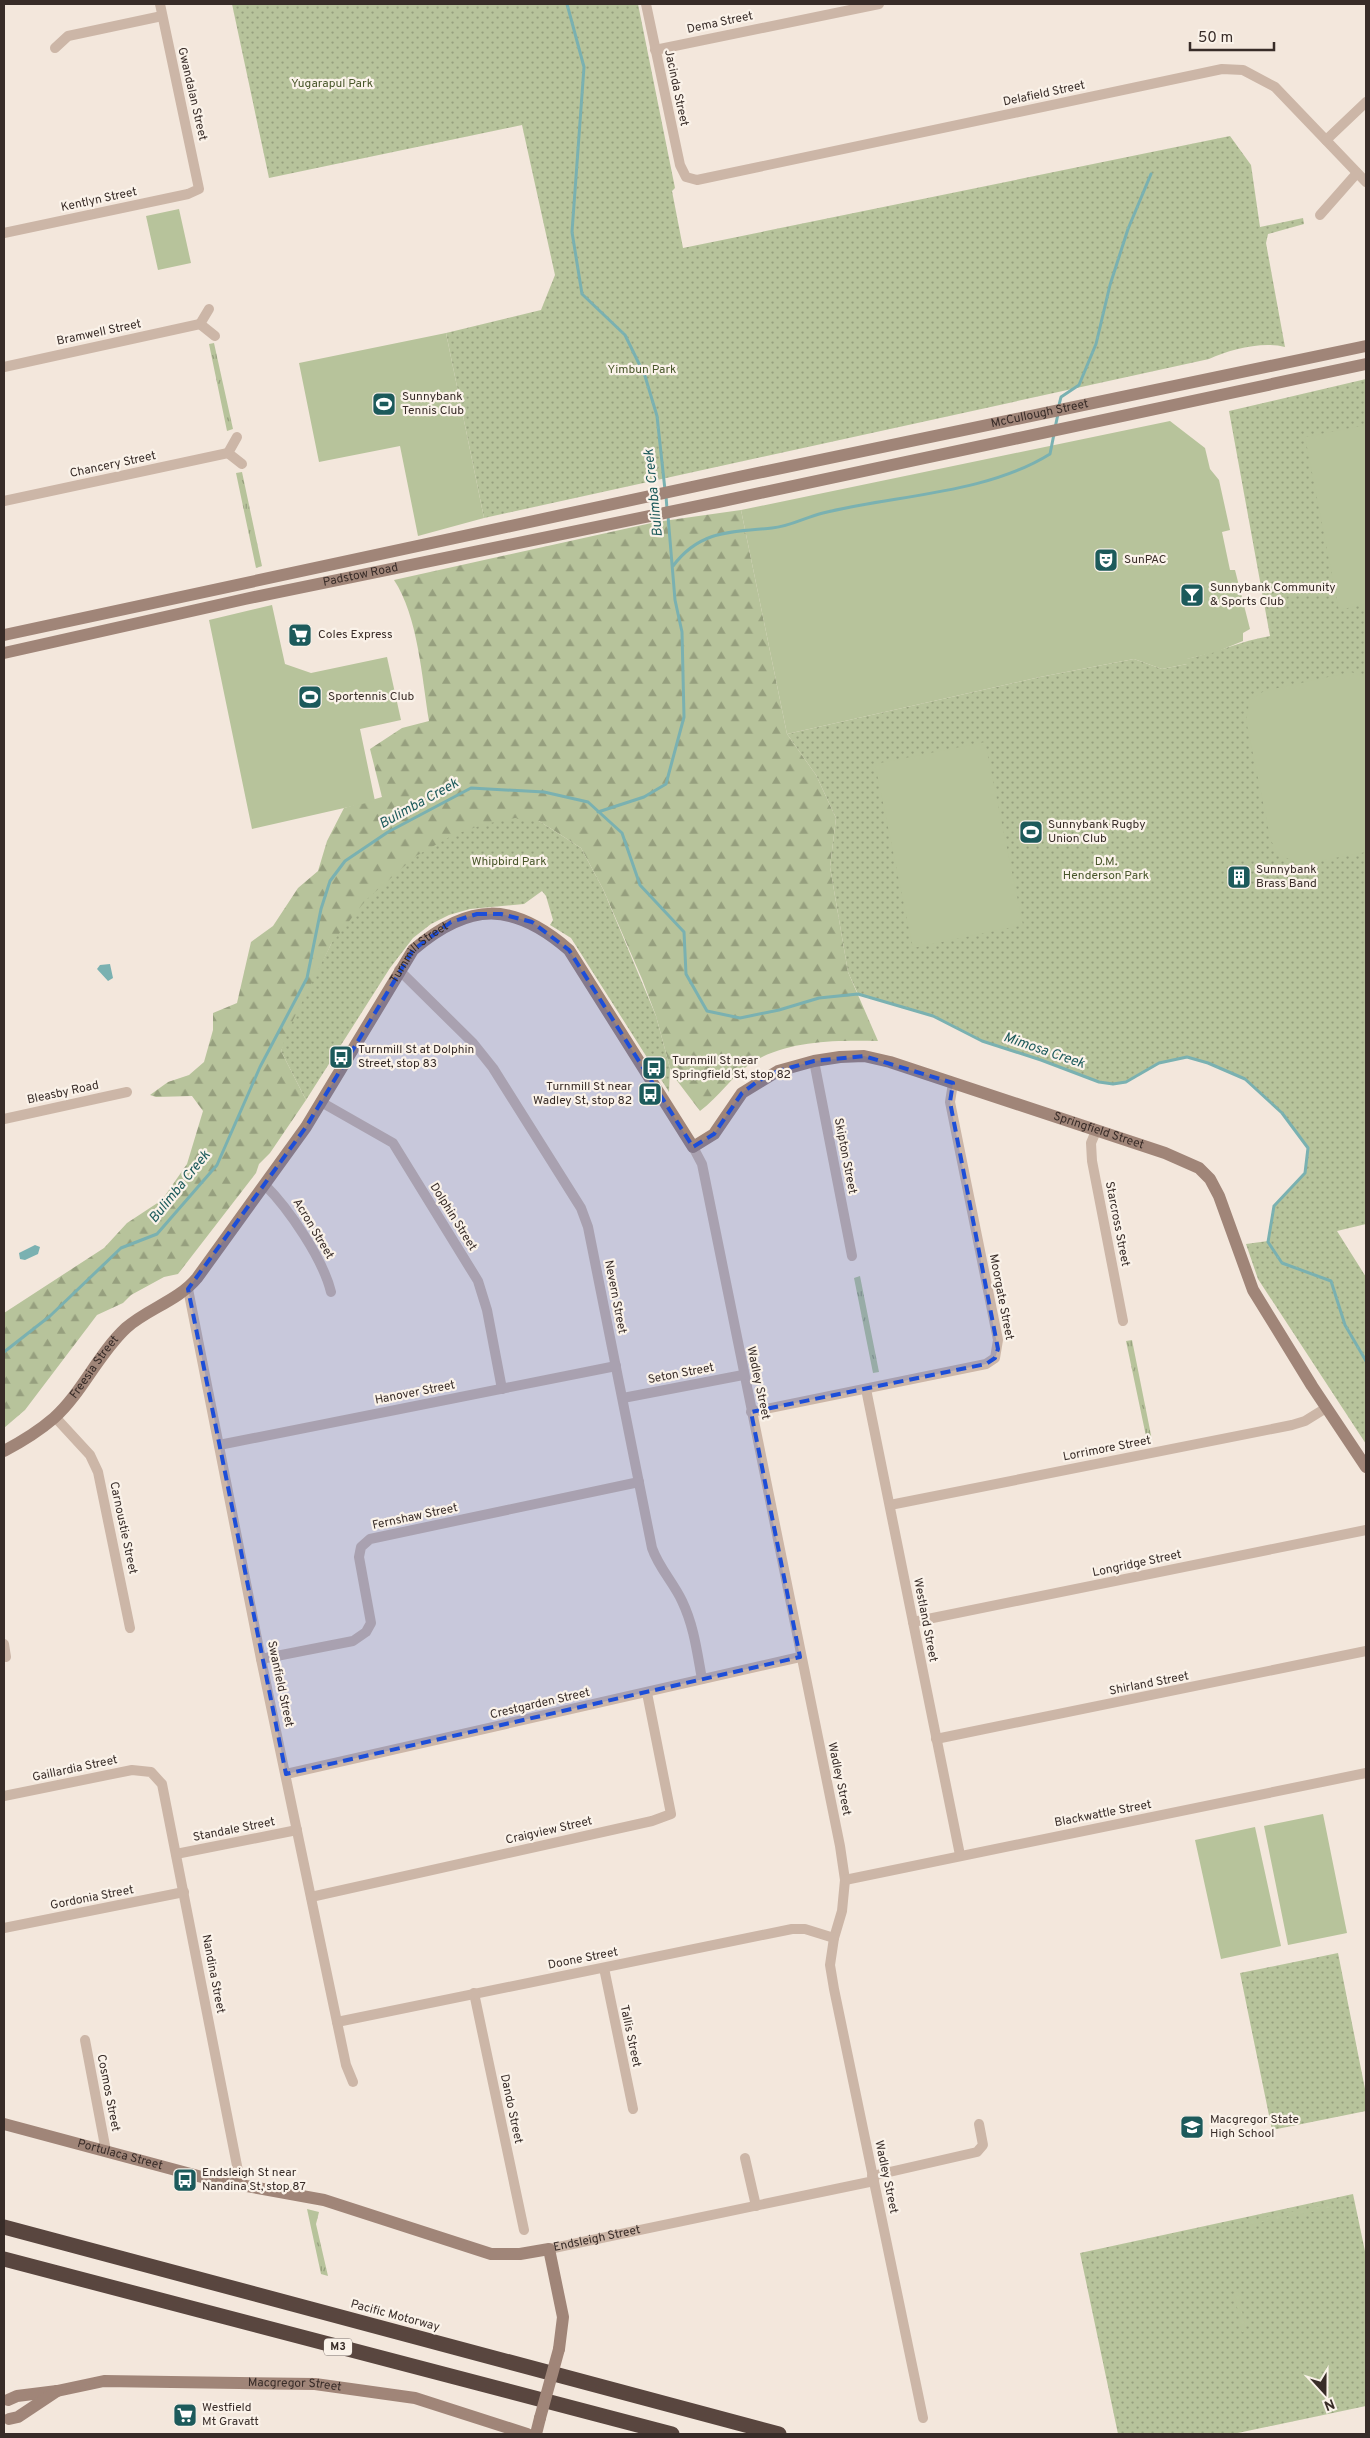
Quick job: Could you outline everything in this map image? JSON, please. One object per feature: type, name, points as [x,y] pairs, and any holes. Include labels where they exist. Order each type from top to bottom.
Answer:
[{"type":"highway","name":"Pacific Motorway","points":[[4,2227],[780,2434]]},
{"type":"highway","name":"M3","points":[[4,2259],[672,2434]]},
{"type":"street","name":"Gwandalan Street","points":[[160,4],[200,189]]},
{"type":"street","name":"Jacinda Street","points":[[646,4],[680,165],[686,177]]},
{"type":"street","name":"Dema Street","points":[[655,50],[879,4]]},
{"type":"street","points":[[55,48],[68,36],[162,16]]},
{"type":"street","name":"Delafield Street","points":[[686,177],[698,180],[1222,69],[1243,70],[1263,78],[1275,87],[1366,182]]},
{"type":"street","points":[[1326,140],[1366,102]]},
{"type":"street","points":[[1320,215],[1357,173]]},
{"type":"street","name":"Kentlyn Street","points":[[4,232],[188,194],[200,189]]},
{"type":"street","points":[[209,309],[200,324],[215,336]]},
{"type":"street","name":"Bramwell Street","points":[[4,366],[200,324]]},
{"type":"street","name":"McCullough Street","points":[[714,482],[1366,346]]},
{"type":"street","name":"McCullough Street","points":[[718,502],[1366,364]]},
{"type":"street","points":[[237,437],[228,453],[242,464]]},
{"type":"street","name":"Chancery Street","points":[[4,501],[228,453]]},
{"type":"street","name":"Padstow Road","points":[[4,635],[714,482]]},
{"type":"street","name":"Padstow Road","points":[[4,653],[245,599],[718,502]]},
{"type":"street","name":"Turnmill Street","points":[[188,1289],[322,1102],[399,970],[413,950],[450,922],[477,914],[501,914],[517,917],[549,932],[569,950],[693,1147]]},
{"type":"street","name":"Nevern Street","points":[[399,970],[473,1043],[493,1068],[581,1208],[588,1227],[639,1482],[658,1564],[681,1598],[692,1624],[702,1679]]},
{"type":"street","name":"Springfield Street","points":[[693,1147],[714,1134],[742,1094],[758,1081],[778,1070],[814,1061],[864,1056],[890,1062],[1184,1160],[1199,1168],[1210,1179],[1220,1196],[1253,1290],[1326,1408],[1366,1467]]},
{"type":"street","name":"Skipton Street","points":[[814,1061],[852,1256]]},
{"type":"street","name":"Moorgate Street","points":[[752,1412],[986,1364],[995,1358],[998,1349],[950,1102],[953,1083]]},
{"type":"street","name":"Bleasby Road","points":[[4,1119],[127,1092]]},
{"type":"street","name":"Dolphin Street","points":[[322,1102],[393,1143],[478,1282],[487,1310],[502,1389]]},
{"type":"street","name":"Starcross Street","points":[[1096,1131],[1091,1143],[1092,1161],[1123,1321]]},
{"type":"street","name":"Wadley Street","points":[[693,1147],[702,1164],[800,1657],[840,1846],[845,1880],[842,1911],[834,1938],[830,1965],[923,2418]]},
{"type":"street","name":"Acron Street","points":[[264,1185],[281,1200],[292,1217],[328,1278],[331,1292]]},
{"type":"street","name":"Freesia Street","points":[[4,1451],[55,1417],[106,1349],[125,1329],[144,1313],[188,1289]]},
{"type":"street","name":"Swanfield Street","points":[[188,1289],[346,2066],[353,2082]]},
{"type":"street","name":"Hanover Street","points":[[219,1445],[616,1366]]},
{"type":"street","name":"Seton Street","points":[[623,1398],[743,1375]]},
{"type":"street","name":"Westland Street","points":[[866,1389],[960,1855]]},
{"type":"street","name":"Lorrimore Street","points":[[890,1505],[1292,1425],[1305,1421],[1326,1408]]},
{"type":"street","name":"Carnoustie Street","points":[[55,1417],[90,1455],[98,1472],[130,1628]]},
{"type":"street","name":"Fernshaw Street","points":[[262,1659],[353,1641],[366,1632],[371,1623],[359,1557],[361,1547],[370,1539],[639,1482]]},
{"type":"street","name":"Longridge Street","points":[[913,1622],[1366,1530]]},
{"type":"street","points":[[4,1644],[6,1657]]},
{"type":"street","name":"Shirland Street","points":[[936,1739],[1366,1651]]},
{"type":"street","name":"Crestgarden Street","points":[[286,1774],[800,1657]]},
{"type":"street","name":"Craigview Street","points":[[311,1897],[652,1821],[671,1814],[647,1692]]},
{"type":"street","name":"Gaillardia Street","points":[[4,1796],[132,1770],[151,1772]]},
{"type":"street","name":"Nandina Street","points":[[151,1772],[162,1784],[241,2186]]},
{"type":"street","name":"Blackwattle Street","points":[[845,1880],[1366,1773]]},
{"type":"street","name":"Standale Street","points":[[176,1854],[297,1830]]},
{"type":"street","name":"Gordonia Street","points":[[4,1928],[184,1892]]},
{"type":"street","name":"Doone Street","points":[[337,2022],[792,1929],[805,1929],[834,1938]]},
{"type":"street","name":"Tallis Street","points":[[604,1968],[633,2109]]},
{"type":"street","name":"Dando Street","points":[[474,1994],[524,2230]]},
{"type":"street","name":"Cosmos Street","points":[[85,2040],[106,2151]]},
{"type":"street","name":"Portulaca Street","points":[[4,2124],[241,2186],[324,2200]]},
{"type":"street","name":"Endsleigh Street","points":[[324,2200],[491,2254],[520,2254],[756,2206],[977,2152],[983,2146],[979,2124]]},
{"type":"street","points":[[745,2158],[756,2206]]},
{"type":"street","points":[[536,2434],[559,2349],[563,2317],[549,2249]]},
{"type":"street","name":"Macgregor Street","points":[[6,2397],[57,2391],[104,2381],[315,2384],[415,2398],[528,2434]]},
{"type":"street","name":"Macgregor Street","points":[[6,2423],[57,2391]]},
{"type":"street","points":[[6,2397],[11,2412],[6,2423]]},
{"type":"highlighted area","points":[[477,914],[501,914],[532,922],[569,950],[693,1147],[714,1134],[742,1093],[758,1081],[778,1071],[814,1061],[864,1056],[953,1083],[950,1102],[998,1349],[995,1358],[986,1364],[751,1412],[800,1657],[286,1774],[188,1289],[306,1127],[413,950],[451,922]]},
{"type":"green space","name":"Yimbun Park","points":[[232,4],[638,4],[675,188],[672,191],[683,248],[1230,136],[1251,165],[1260,227],[1303,218],[1304,224],[1268,234],[1266,243],[1285,347],[1267,345],[1247,347],[1209,359],[484,518],[446,333],[541,310],[555,275],[522,125],[269,178]]},
{"type":"green space","points":[[179,209],[191,263],[158,270],[146,216]]},
{"type":"green space","name":"Sunnybank Tennis Club","points":[[446,333],[484,518],[418,536],[400,446],[319,462],[299,363]]},
{"type":"green space","points":[[214,343],[233,429],[227,431],[209,344]]},
{"type":"green space","name":"D.M. Henderson Park","points":[[1366,379],[1366,1224],[1337,1231],[1366,1277],[1366,1444],[1258,1279],[1246,1244],[1268,1241],[1274,1206],[1305,1173],[1308,1148],[1282,1113],[1245,1079],[1208,1063],[1187,1057],[1159,1063],[1126,1082],[1113,1084],[1099,1082],[1041,1060],[982,1041],[933,1016],[858,994],[848,972],[830,867],[836,818],[816,775],[787,734],[1040,677],[1134,659],[1162,669],[1187,664],[1186,659],[1270,636],[1229,411]]},
{"type":"green space","points":[[1170,421],[1205,448],[1210,469],[1219,480],[1230,530],[1222,532],[1230,570],[1235,570],[1250,629],[1243,633],[1243,641],[1216,652],[1187,659],[1187,664],[1162,669],[1134,659],[1040,677],[787,734],[741,510]]},
{"type":"green space","points":[[1366,425],[1366,604],[1339,610],[1305,437]]},
{"type":"green space","points":[[242,472],[262,566],[256,568],[236,473]]},
{"type":"green space","points":[[741,510],[787,734],[816,775],[836,818],[830,867],[848,972],[878,1041],[812,1043],[779,1050],[764,1056],[743,1069],[700,1111],[675,1078],[670,1068],[656,1016],[642,979],[603,889],[581,848],[539,821],[331,944],[281,1051],[306,1100],[270,1153],[259,1164],[256,1173],[178,1274],[164,1277],[131,1295],[123,1303],[97,1315],[25,1410],[4,1428],[4,1313],[104,1248],[127,1223],[162,1200],[187,1164],[203,1111],[192,1096],[156,1097],[150,1095],[168,1082],[189,1075],[204,1062],[213,1030],[213,1013],[237,1003],[251,942],[273,926],[298,888],[318,871],[327,841],[344,808],[382,797],[370,749],[402,728],[429,721],[414,629],[409,611],[394,580],[656,522]]},
{"type":"green space","name":"Sportennis Club","points":[[272,605],[285,664],[311,673],[387,657],[401,720],[360,729],[375,801],[252,829],[209,620]]},
{"type":"green space","points":[[1351,672],[1366,677],[1366,852],[1303,864],[1281,856],[1271,841],[1246,720],[1250,700],[1264,691]]},
{"type":"green space","points":[[985,742],[1023,925],[913,948],[875,764]]},
{"type":"green space","name":"Whipbird Park","points":[[515,818],[539,821],[581,848],[603,889],[656,1016],[670,1068],[669,1092],[571,938],[550,925],[553,920],[546,896],[542,891],[524,904],[470,909],[449,915],[431,924],[413,938],[390,968],[306,1100],[281,1051],[288,1030],[331,944],[366,900],[416,856],[453,835],[485,824]]},
{"type":"green space","points":[[860,1276],[879,1372],[873,1373],[854,1278]]},
{"type":"green space","points":[[1132,1340],[1152,1440],[1147,1441],[1126,1341]]},
{"type":"green space","points":[[1323,1814],[1347,1933],[1288,1945],[1264,1826]]},
{"type":"green space","points":[[1255,1827],[1281,1946],[1221,1959],[1195,1840]]},
{"type":"green space","points":[[1338,1953],[1366,2094],[1366,2111],[1272,2130],[1240,1973]]},
{"type":"green space","points":[[1353,2194],[1366,2256],[1366,2406],[1233,2434],[1118,2434],[1080,2253]]},
{"type":"green space","points":[[1330,2204],[1331,2208],[1249,2225],[1248,2221]]},
{"type":"green space","points":[[307,2209],[319,2212],[316,2224],[328,2276],[321,2274]]},
{"type":"green space","points":[[1238,2291],[1246,2331],[1242,2332],[1234,2292]]},
{"type":"water","points":[[110,964],[113,978],[108,981],[97,969],[100,965]]},
{"type":"water","points":[[35,1245],[40,1247],[38,1254],[25,1260],[20,1259],[19,1253]]},
{"type":"waterway","name":"Bulimba Creek","points":[[567,4],[584,67],[572,232],[582,294],[625,335],[645,376],[657,416],[665,490]]},
{"type":"waterway","points":[[1059,405],[1061,397],[1079,385],[1096,344],[1110,285],[1128,229],[1151,174]]},
{"type":"waterway","points":[[1055,428],[1058,414]]},
{"type":"waterway","points":[[673,566],[694,545],[717,535],[778,527],[823,513],[940,492],[998,478],[1050,454],[1054,434]]},
{"type":"waterway","name":"Bulimba Creek","points":[[666,496],[667,509]]},
{"type":"waterway","name":"Bulimba Creek","points":[[598,812],[644,797],[666,784],[684,717],[682,632],[675,600],[668,516]]},
{"type":"waterway","name":"Mimosa Creek","points":[[4,1352],[50,1316],[121,1248],[157,1234],[217,1165],[260,1067],[307,978],[321,909],[330,881],[345,861],[388,832],[471,788],[544,792],[588,802],[622,833],[640,885],[684,932],[686,974],[707,1011],[740,1018],[779,1010],[819,998],[858,994],[933,1016],[982,1041],[1041,1060],[1099,1082],[1113,1084],[1126,1082],[1159,1063],[1187,1057],[1208,1063],[1245,1079],[1282,1113],[1308,1148],[1305,1173],[1274,1206],[1268,1242],[1282,1263],[1331,1281],[1345,1325],[1366,1361]]},
{"type":"place","name":"Sunnybank Tennis Club","points":[[384,404]]},
{"type":"place","name":"SunPAC","points":[[1106,560]]},
{"type":"place","name":"Sunnybank Community & Sports Club","points":[[1192,595]]},
{"type":"place","name":"Coles Express","points":[[300,635]]},
{"type":"place","name":"Sportennis Club","points":[[310,697]]},
{"type":"place","name":"Sunnybank Rugby Union Club","points":[[1031,832]]},
{"type":"place","name":"Sunnybank Brass Band","points":[[1239,877]]},
{"type":"place","name":"Turnmill St at Dolphin Street, stop 83","points":[[341,1057]]},
{"type":"place","name":"Turnmill St near Springfield St, stop 82","points":[[654,1068]]},
{"type":"place","name":"Turnmill St near Wadley St, stop 82","points":[[650,1094]]},
{"type":"place","name":"Macgregor State High School","points":[[1192,2127]]},
{"type":"place","name":"Endsleigh St near Nandina St, stop 87","points":[[185,2180]]},
{"type":"place","name":"Westfield Mt Gravatt","points":[[185,2415]]},
{"type":"park label","name":"Yugarapul Park","points":[[332,84]]}]
